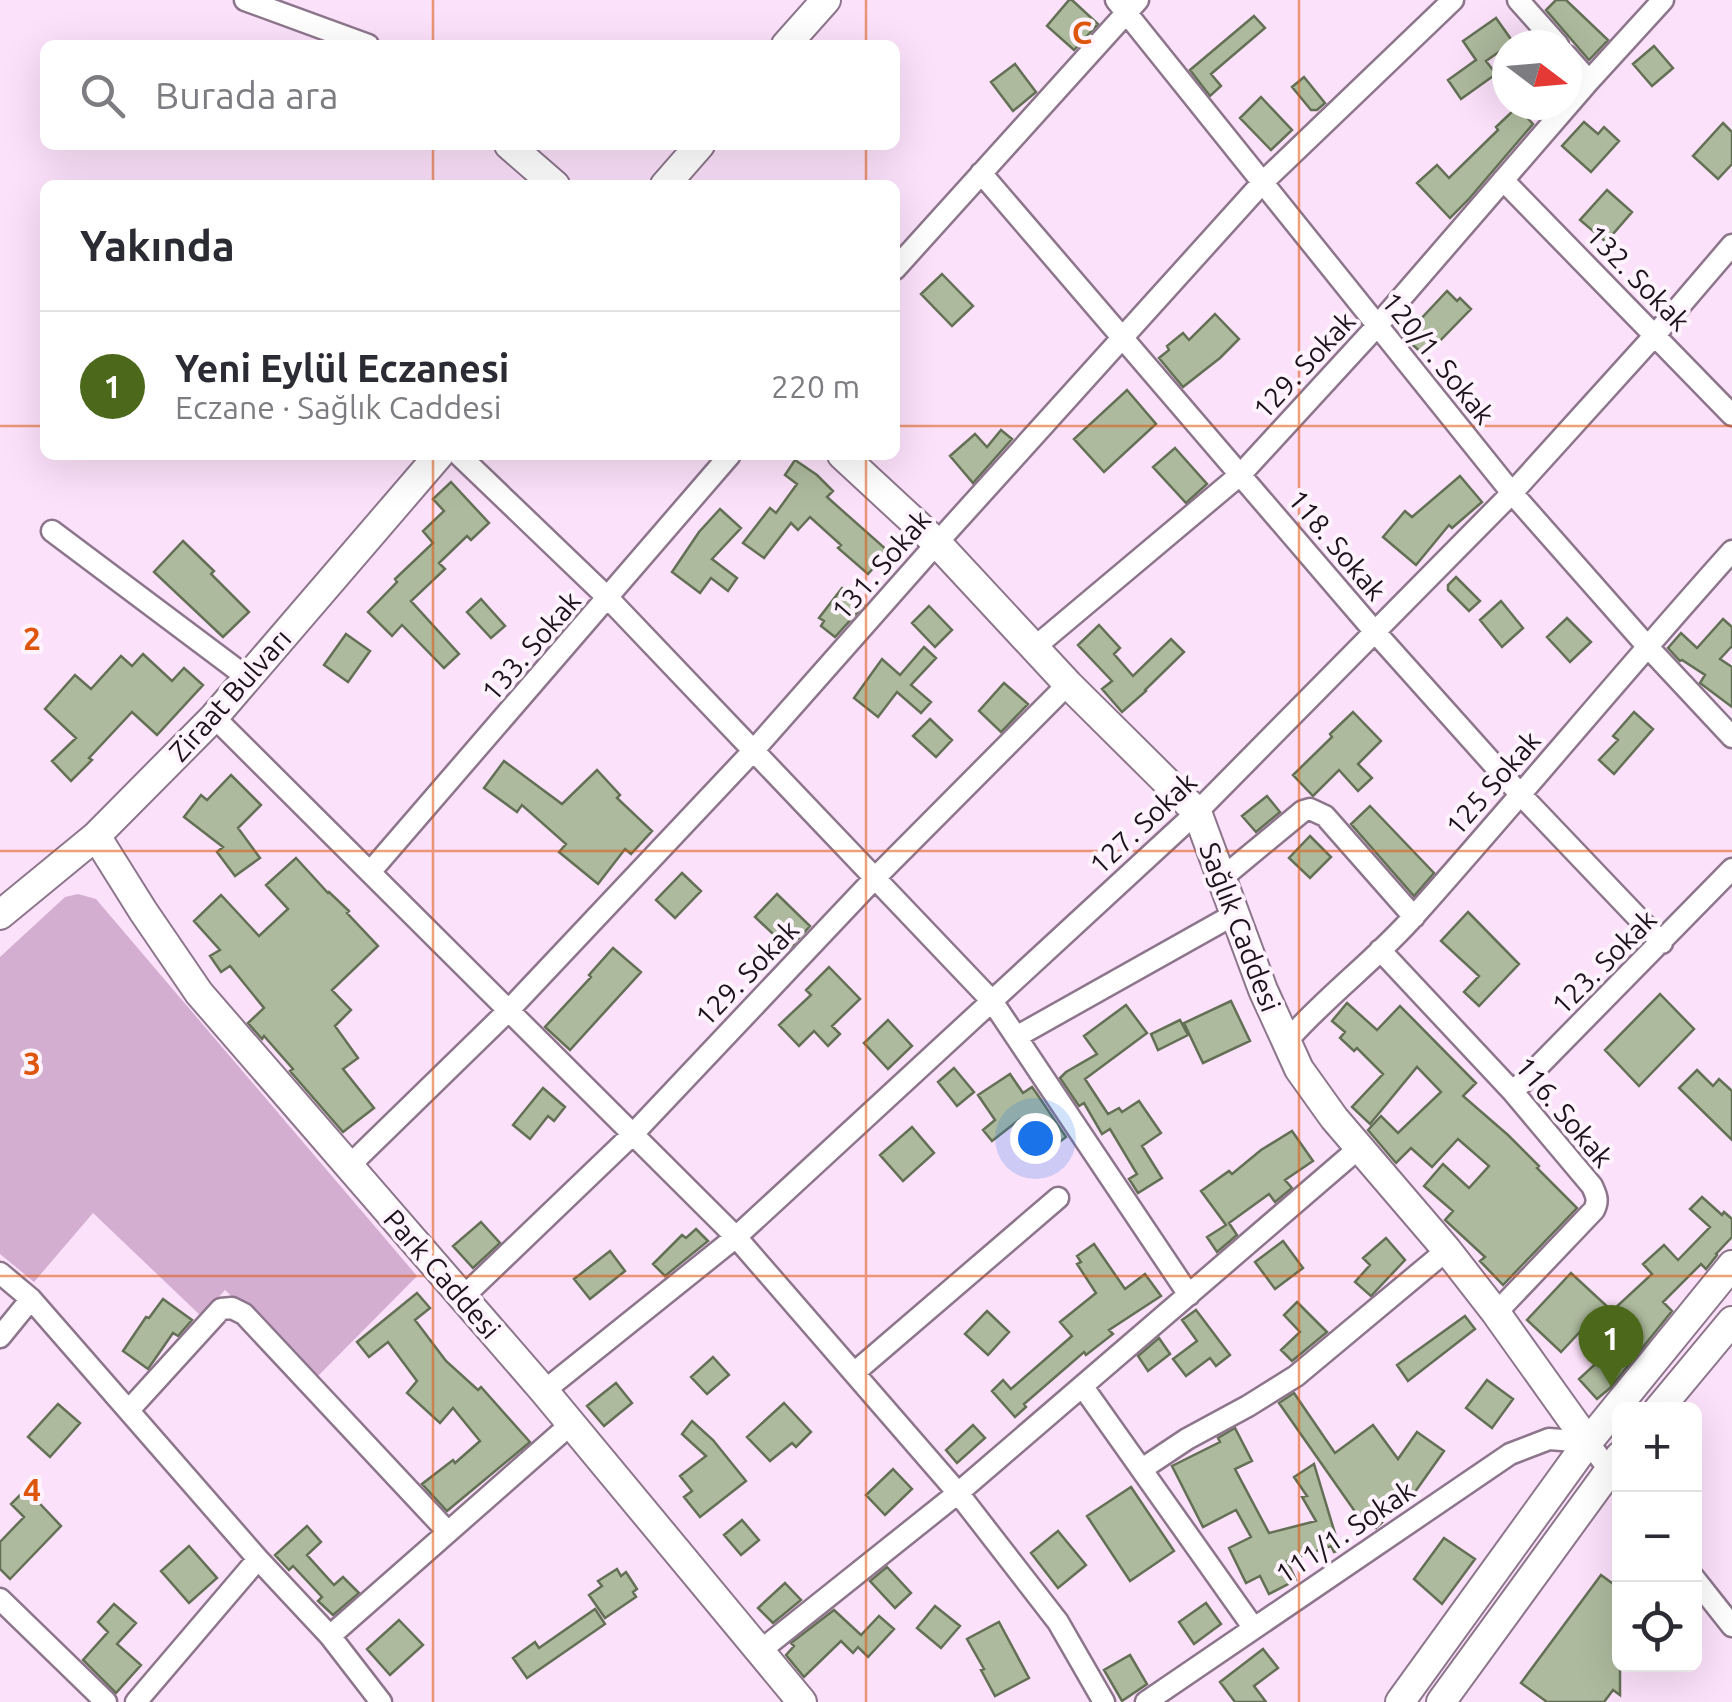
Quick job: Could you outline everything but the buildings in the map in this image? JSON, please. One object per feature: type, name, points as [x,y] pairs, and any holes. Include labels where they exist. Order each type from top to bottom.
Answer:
[{"type":"street","points":[[245,0],[354,40]]},
{"type":"street","points":[[790,40],[826,0]]},
{"type":"street","name":"131. Sokak","points":[[348,1166],[509,1010],[754,750],[1263,182],[1454,0]]},
{"type":"street","points":[[1518,0],[1545,30]]},
{"type":"street","name":"129. Sokak","points":[[1035,647],[1241,474],[1377,326],[1663,0]]},
{"type":"street","points":[[900,263],[1127,4]]},
{"type":"street","name":"120/1. Sokak","points":[[1127,4],[1263,182],[1512,493],[1732,737]]},
{"type":"street","points":[[1582,73],[1589,81]]},
{"type":"street","points":[[515,150],[549,180]]},
{"type":"street","points":[[669,180],[696,150]]},
{"type":"street","name":"118. Sokak","points":[[982,173],[1375,632],[1520,794],[1662,943]]},
{"type":"street","name":"132. Sokak","points":[[1503,180],[1732,416]]},
{"type":"street","name":"127. Sokak","points":[[544,1391],[736,1237],[1197,812],[1512,493],[1732,246]]},
{"type":"street","name":"Ziraat Bulvarı","points":[[0,915],[96,836],[214,717],[435,460]]},
{"type":"street","points":[[464,460],[608,598],[992,1001],[1189,1295]]},
{"type":"street","name":"133. Sokak","points":[[371,871],[726,460]]},
{"type":"street","name":"Sağlık Caddesi","points":[[847,460],[937,543],[1068,684],[1197,812],[1263,990],[1315,1094],[1496,1313],[1588,1442]]},
{"type":"street","points":[[52,532],[248,678]]},
{"type":"street","name":"125 Sokak","points":[[1286,1042],[1414,917],[1732,551]]},
{"type":"street","name":"129. Sokak","points":[[463,1297],[633,1134],[874,880],[1068,684]]},
{"type":"street","points":[[214,717],[736,1237],[958,1494],[1058,1622],[1104,1702]]},
{"type":"street","points":[[1222,878],[1302,811],[1310,809],[1325,816],[1414,917]]},
{"type":"street","name":"Park Caddesi","points":[[96,836],[199,992],[544,1391],[802,1702]]},
{"type":"street","name":"123. Sokak","points":[[1513,1092],[1732,869]]},
{"type":"street","points":[[1016,1037],[1235,914]]},
{"type":"street","name":"116. Sokak","points":[[1380,950],[1513,1092],[1592,1186],[1598,1203],[1496,1313]]},
{"type":"street","points":[[760,1651],[958,1494],[1359,1148]]},
{"type":"street","points":[[854,1373],[1058,1198]]},
{"type":"street","points":[[1142,1469],[1296,1376],[1446,1250]]},
{"type":"street","points":[[1400,1702],[1588,1442],[1732,1265]]},
{"type":"street","points":[[0,1273],[31,1299],[330,1636],[381,1702]]},
{"type":"street","points":[[0,1337],[31,1299]]},
{"type":"street","points":[[128,1410],[221,1308],[238,1310],[448,1532]]},
{"type":"street","points":[[1665,1402],[1732,1321]]},
{"type":"street","points":[[1082,1386],[1252,1628]]},
{"type":"street","points":[[330,1636],[571,1424]]},
{"type":"street","name":"111/1. Sokak","points":[[1146,1702],[1510,1454],[1549,1439],[1588,1442]]},
{"type":"street","points":[[1588,1442],[1612,1466]]},
{"type":"street","points":[[1441,1702],[1612,1475]]},
{"type":"street","points":[[136,1702],[258,1559]]},
{"type":"street","points":[[1697,1582],[1732,1626]]},
{"type":"street","points":[[0,1599],[106,1702]]},
{"type":"shaded area","points":[[78,894],[96,899],[417,1276],[316,1378],[225,1290],[201,1316],[93,1213],[34,1282],[0,1254],[0,957],[65,897]]},
{"type":"place","name":"Yeni Eylül Eczanesi","points":[[1611,1387]]}]
